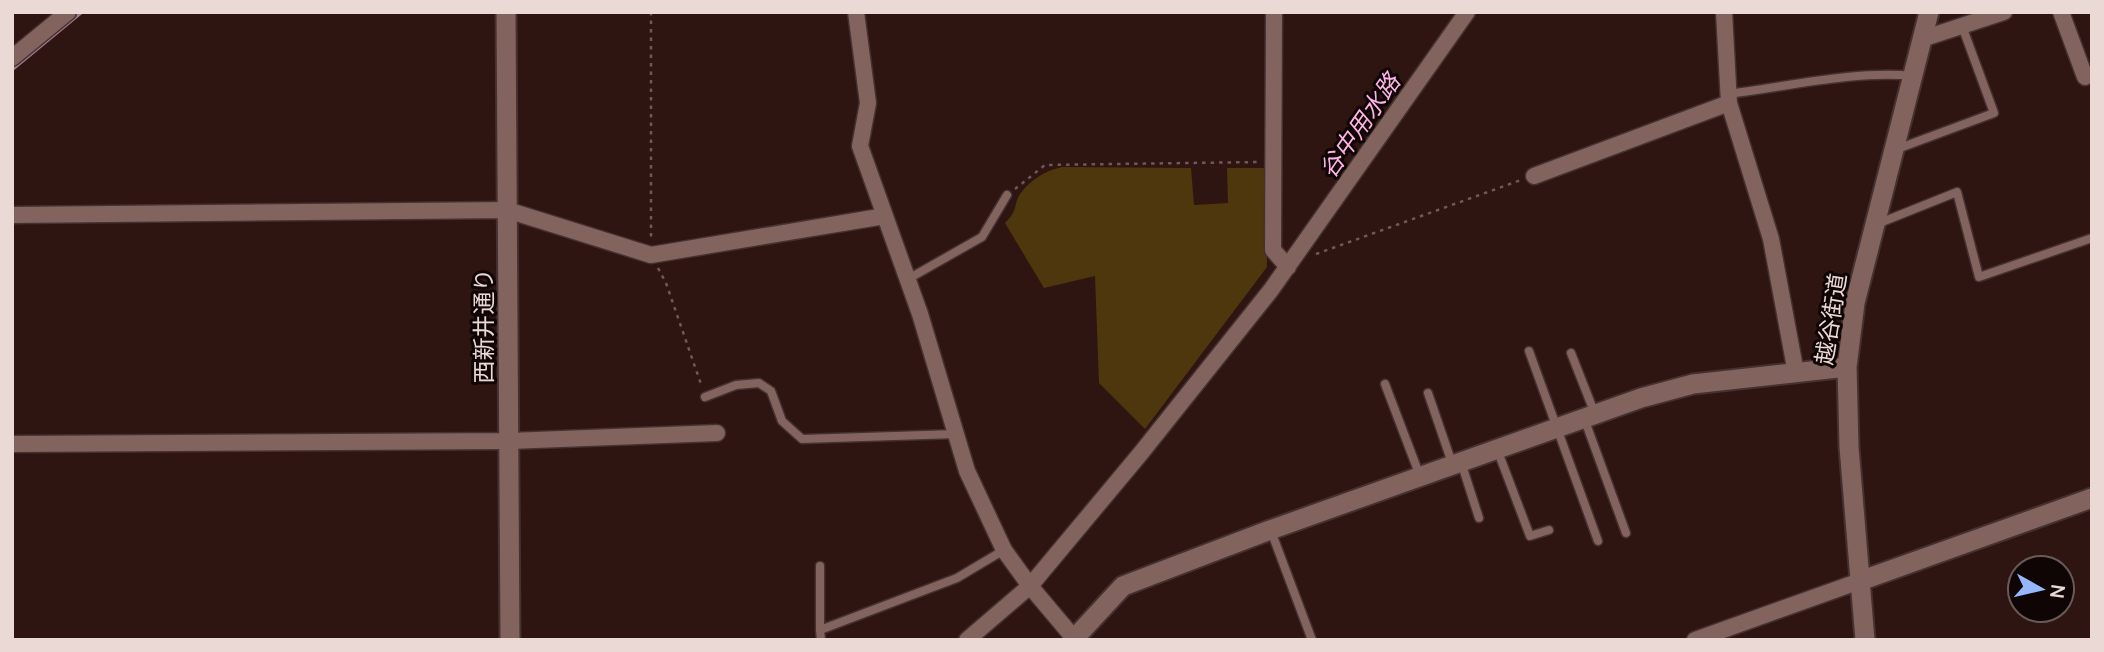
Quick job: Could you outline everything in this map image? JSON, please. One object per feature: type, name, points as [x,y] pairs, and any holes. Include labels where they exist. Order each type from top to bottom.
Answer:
[{"type":"street","points":[[12,58],[68,12]]},
{"type":"street","name":"西新井通り","points":[[506,12],[510,640]]},
{"type":"street","points":[[856,12],[868,103],[860,146],[908,279],[967,471],[1004,550],[1073,639],[1123,586],[1270,530],[1558,427],[1641,398],[1693,384],[1847,367]]},
{"type":"street","points":[[1273,12],[1273,250],[1288,267]]},
{"type":"street","points":[[967,640],[1030,586],[1141,453],[1288,267],[1467,12]]},
{"type":"street","points":[[1724,12],[1728,99],[1771,239],[1796,373]]},
{"type":"street","name":"越谷街道","points":[[1865,640],[1846,402],[1847,367],[1855,303],[1929,12]]},
{"type":"street","points":[[1922,39],[2004,12]]},
{"type":"street","points":[[2061,12],[2085,77]]},
{"type":"street","points":[[1534,176],[1728,99]]},
{"type":"street","points":[[12,215],[508,210],[651,256],[885,216]]},
{"type":"street","points":[[12,444],[509,442],[717,433]]},
{"type":"street","points":[[1695,640],[2092,498]]},
{"type":"lane","points":[[1893,150],[1994,113],[1962,26]]},
{"type":"lane","points":[[1728,99],[1847,78],[1894,74],[1913,76]]},
{"type":"lane","points":[[1874,226],[1957,192],[1979,276],[2092,238]]},
{"type":"lane","points":[[908,279],[982,237],[1007,195]]},
{"type":"lane","points":[[1529,351],[1598,541]]},
{"type":"lane","points":[[1571,353],[1626,533]]},
{"type":"lane","points":[[705,397],[736,385],[759,383],[771,391],[782,421],[802,439],[956,434]]},
{"type":"lane","points":[[1385,384],[1420,476]]},
{"type":"lane","points":[[1428,393],[1479,518]]},
{"type":"lane","points":[[1497,449],[1530,536],[1549,530]]},
{"type":"lane","points":[[1270,530],[1312,640]]},
{"type":"lane","points":[[820,630],[957,578],[1004,550]]},
{"type":"lane","points":[[820,566],[821,640]]},
{"type":"path","points":[[651,12],[651,256],[666,283],[705,397]]},
{"type":"path","points":[[1007,195],[1045,165],[1273,161]]},
{"type":"path","points":[[1288,267],[1305,257],[1534,176]]},
{"type":"shaded area","points":[[1062,167],[1191,168],[1194,205],[1228,203],[1227,168],[1265,168],[1267,267],[1145,429],[1099,383],[1095,276],[1044,288],[1005,223],[1014,211],[1020,194],[1029,184],[1044,173]]},
{"type":"waterway","points":[[12,69],[81,12]]},
{"type":"water label","name":"谷中用水路","points":[[1360,126]]}]
